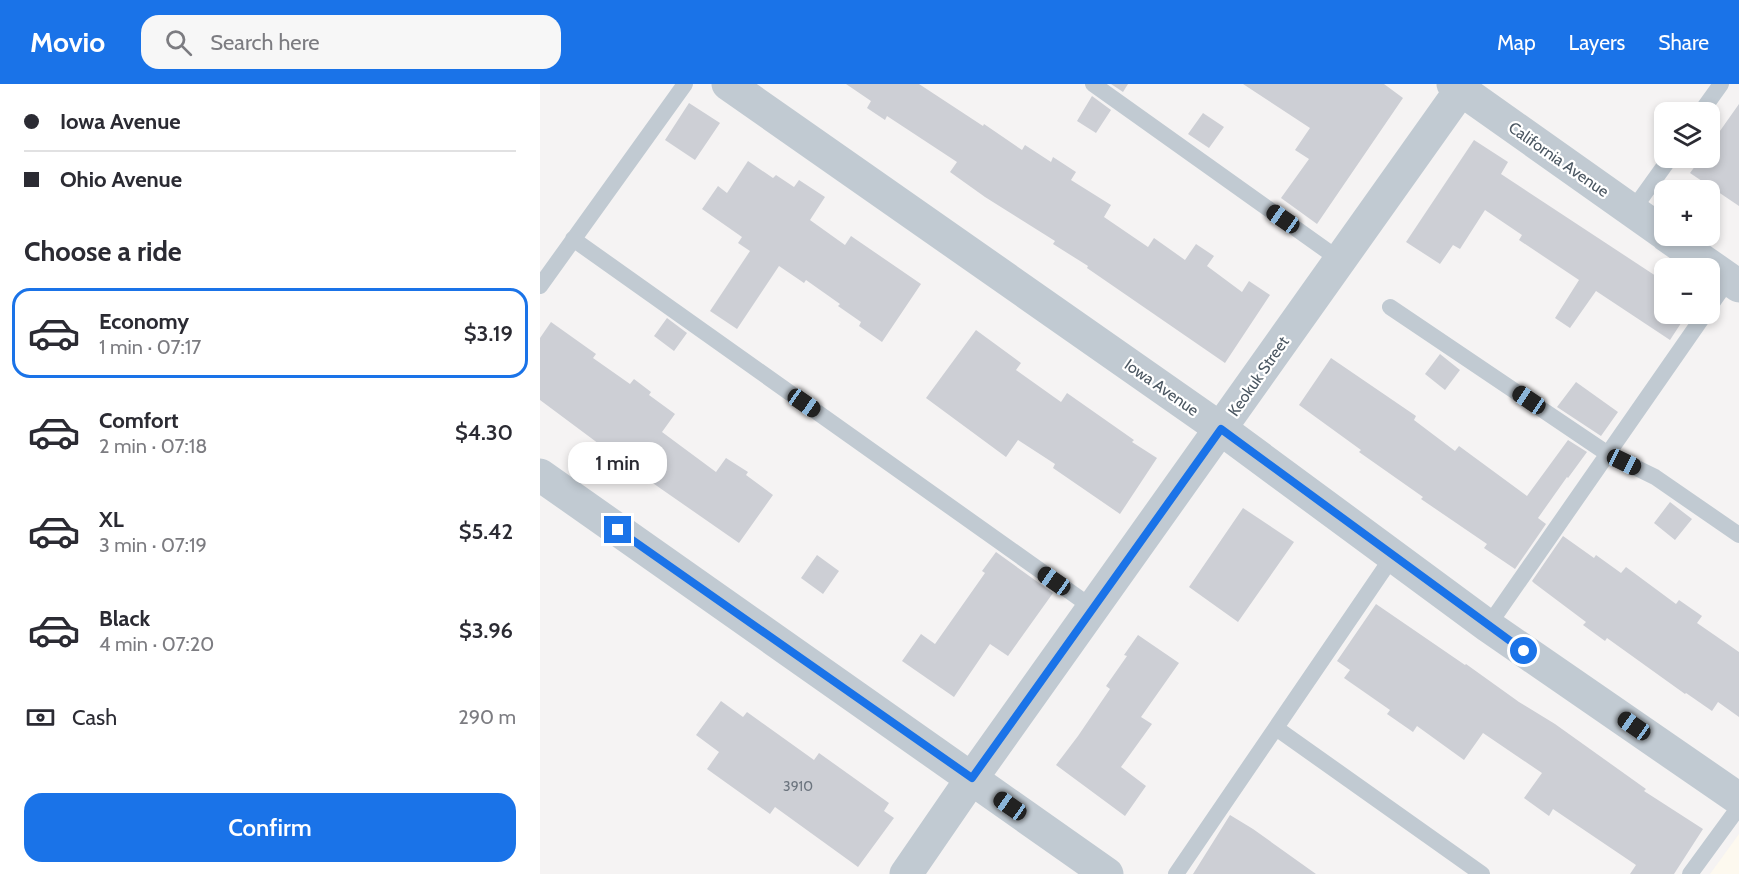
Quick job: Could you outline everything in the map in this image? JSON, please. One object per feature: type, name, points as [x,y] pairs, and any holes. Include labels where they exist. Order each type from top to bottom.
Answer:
[{"type":"street","name":"Iowa Avenue","points":[[728,84],[1221,429],[1488,626],[1739,799]]},
{"type":"street","name":"Keokuk Street","points":[[906,874],[1340,260],[1460,86]]},
{"type":"street","name":"California Avenue","points":[[1460,86],[1654,227]]},
{"type":"street","name":"California Avenue","points":[[1682,246],[1734,282]]},
{"type":"street","points":[[540,475],[1107,874]]},
{"type":"lane","points":[[540,286],[685,84]]},
{"type":"lane","points":[[1093,84],[1340,260]]},
{"type":"lane","points":[[1708,102],[1721,84]]},
{"type":"lane","points":[[1632,211],[1663,168]]},
{"type":"lane","points":[[573,239],[1092,608]]},
{"type":"lane","points":[[1720,296],[1734,282]]},
{"type":"lane","points":[[1390,307],[1608,454],[1655,477],[1739,535]]},
{"type":"lane","points":[[1488,626],[1698,324]]},
{"type":"lane","points":[[1176,874],[1393,556]]},
{"type":"lane","points":[[1276,728],[1482,874]]},
{"type":"lane","points":[[1690,874],[1739,807]]},
{"type":"shaded area","points":[[1739,834],[1739,874],[1710,874]]},
{"type":"building","points":[[846,84],[919,84],[1022,150],[1025,145],[1051,162],[1053,157],[1076,172],[1071,180],[1111,205],[1104,217],[1148,247],[1154,238],[1185,260],[1196,244],[1214,256],[1207,266],[1242,292],[1249,281],[1270,295],[1225,363],[1087,268],[1088,266],[1053,244],[1055,241],[950,172],[957,162],[887,116],[885,120],[867,108],[871,101]]},
{"type":"building","points":[[1111,84],[1128,84],[1123,92]]},
{"type":"building","points":[[1243,84],[1384,84],[1403,98],[1317,224],[1281,198],[1309,159],[1295,150],[1310,128]]},
{"type":"building","points":[[1092,96],[1111,110],[1096,133],[1077,121]]},
{"type":"building","points":[[689,103],[720,123],[695,160],[665,140]]},
{"type":"building","points":[[1739,104],[1739,206],[1720,193],[1720,180],[1700,180],[1690,173],[1694,168],[1720,168],[1720,131]]},
{"type":"building","points":[[1203,113],[1224,127],[1209,148],[1188,134]]},
{"type":"building","points":[[1474,140],[1508,162],[1501,174],[1654,275],[1654,324],[1680,324],[1670,340],[1596,291],[1570,328],[1555,318],[1579,280],[1519,240],[1522,235],[1485,210],[1460,249],[1453,245],[1440,264],[1406,242]]},
{"type":"building","points":[[748,161],[773,178],[776,175],[794,187],[799,180],[825,197],[810,220],[845,245],[851,236],[921,284],[882,342],[859,326],[861,322],[838,306],[840,304],[806,280],[804,283],[779,266],[737,329],[710,311],[750,251],[738,243],[742,237],[702,209],[718,186],[727,193]]},
{"type":"building","points":[[667,318],[687,333],[674,351],[654,336]]},
{"type":"building","points":[[551,322],[596,354],[593,358],[630,384],[634,379],[651,392],[649,395],[675,414],[662,432],[716,472],[726,458],[748,472],[746,475],[773,495],[739,543],[634,470],[540,400],[540,338]]},
{"type":"building","points":[[976,330],[1021,363],[1016,370],[1061,402],[1067,393],[1157,458],[1120,514],[1053,468],[1055,464],[1018,440],[1006,457],[926,398]]},
{"type":"building","points":[[1440,354],[1460,370],[1445,390],[1425,374]]},
{"type":"building","points":[[1331,358],[1416,416],[1414,420],[1455,451],[1459,446],[1527,496],[1568,440],[1587,452],[1538,518],[1546,524],[1515,569],[1484,548],[1487,544],[1421,499],[1423,497],[1359,452],[1361,450],[1299,405]]},
{"type":"building","points":[[1576,382],[1618,412],[1601,436],[1557,407]]},
{"type":"building","points":[[1670,502],[1692,519],[1675,540],[1654,523]]},
{"type":"building","points":[[1243,508],[1294,542],[1238,622],[1189,587]]},
{"type":"building","points":[[1563,536],[1594,558],[1596,555],[1621,573],[1626,567],[1676,604],[1679,600],[1702,616],[1697,623],[1739,652],[1739,717],[1718,702],[1712,711],[1685,694],[1607,638],[1605,641],[1583,625],[1586,622],[1532,581]]},
{"type":"building","points":[[996,552],[1053,593],[1008,656],[990,644],[954,697],[902,661],[921,634],[935,644],[985,573],[982,571]]},
{"type":"building","points":[[817,555],[839,571],[823,594],[801,578]]},
{"type":"building","points":[[1376,604],[1555,724],[1646,789],[1644,791],[1703,829],[1674,874],[1630,874],[1636,865],[1553,809],[1549,816],[1524,798],[1542,773],[1483,733],[1464,760],[1417,726],[1413,732],[1387,714],[1390,710],[1344,678],[1350,670],[1337,661]]},
{"type":"building","points":[[1138,635],[1179,663],[1141,717],[1152,724],[1121,767],[1146,786],[1125,816],[1056,765],[1110,689],[1106,686],[1127,656],[1124,655]]},
{"type":"building","points":[[721,701],[743,717],[747,712],[814,760],[819,753],[889,803],[884,811],[894,818],[858,867],[775,807],[770,814],[707,769],[719,752],[696,735]]},
{"type":"building","points":[[1230,815],[1253,829],[1316,874],[1193,874]]},
{"type":"route","points":[[618,530],[972,778],[1221,429],[1524,651]]}]
